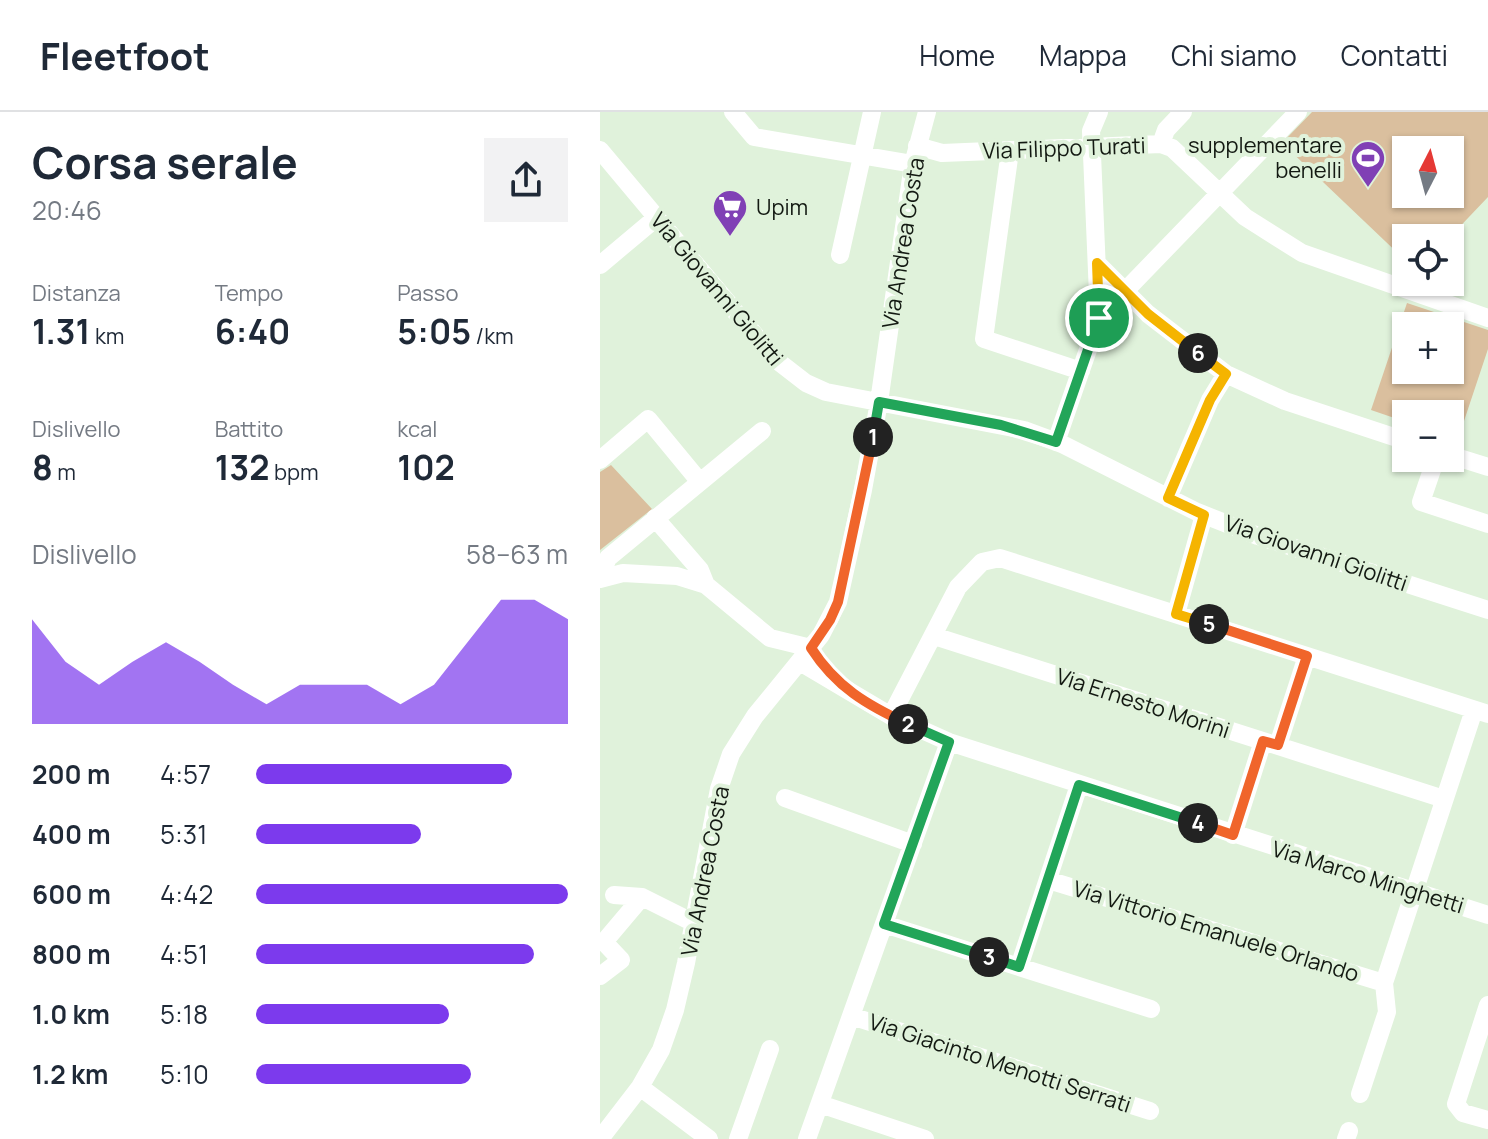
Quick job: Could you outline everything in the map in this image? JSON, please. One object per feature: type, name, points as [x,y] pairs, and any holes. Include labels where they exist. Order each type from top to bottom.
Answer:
[{"type":"street","name":"Via Filippo Turati","points":[[733,112],[754,137],[861,154],[915,155],[1161,144],[1172,148],[1245,217],[1302,253],[1488,318]]},
{"type":"street","points":[[840,255],[872,112]]},
{"type":"street","name":"Via Andrea Costa","points":[[603,1133],[640,1087],[661,1050],[675,1010],[719,789],[731,754],[755,716],[806,655],[830,620],[838,602],[861,504],[915,155],[927,112]]},
{"type":"street","points":[[1056,442],[1099,318],[1091,131],[1099,112]]},
{"type":"street","points":[[1161,144],[1166,130],[1183,112]]},
{"type":"street","points":[[1099,318],[1298,112]]},
{"type":"street","name":"Via Giovanni Giolitti","points":[[600,150],[768,351],[789,372],[806,383],[826,392],[987,421],[1056,442],[1204,515],[1258,536],[1488,610]]},
{"type":"street","points":[[1010,151],[984,339],[1081,371]]},
{"type":"street","points":[[600,265],[656,218]]},
{"type":"street","points":[[1097,263],[1170,332],[1226,374],[1285,401],[1392,436]]},
{"type":"street","points":[[1168,498],[1210,400],[1226,374]]},
{"type":"street","points":[[600,460],[648,419],[700,482]]},
{"type":"street","points":[[600,578],[608,558],[762,431]]},
{"type":"street","points":[[1464,459],[1488,467]]},
{"type":"street","points":[[1431,472],[1421,502],[1488,524]]},
{"type":"street","points":[[1176,614],[1204,515]]},
{"type":"street","points":[[655,518],[700,570],[706,585]]},
{"type":"street","points":[[891,716],[958,587],[982,562],[1000,558],[1481,712],[1444,799],[1384,983],[1387,1012],[1360,1094]]},
{"type":"street","points":[[600,578],[623,573],[650,573],[677,576],[706,585],[770,638],[806,655]]},
{"type":"street","name":"Via Ernesto Morini","points":[[934,636],[1444,799]]},
{"type":"street","name":"Via Marco Minghetti","points":[[806,655],[844,689],[891,716],[949,742],[1488,915]]},
{"type":"street","points":[[1233,835],[1307,656]]},
{"type":"street","points":[[807,1139],[949,742]]},
{"type":"street","points":[[1019,967],[1079,785]]},
{"type":"street","points":[[785,798],[913,844]]},
{"type":"street","name":"Via Vittorio Emanuele Orlando","points":[[1048,880],[1384,983]]},
{"type":"street","points":[[614,895],[642,897],[694,923]]},
{"type":"street","points":[[600,976],[621,960],[604,942],[642,897]]},
{"type":"street","points":[[884,924],[1151,1009]]},
{"type":"street","points":[[1487,1009],[1456,1104],[1463,1113],[1488,1120]]},
{"type":"street","name":"Via Giacinto Menotti Serrati","points":[[851,1016],[1150,1111]]},
{"type":"street","points":[[738,1139],[770,1049]]},
{"type":"street","points":[[640,1087],[709,1139]]},
{"type":"street","points":[[820,1104],[925,1139]]},
{"type":"shaded area","name":"supplementare benelli","points":[[1312,112],[1488,112],[1488,197],[1462,224],[1392,224],[1392,248],[1282,143]]},
{"type":"shaded area","points":[[1407,303],[1434,312],[1404,312]]},
{"type":"shaded area","points":[[1464,322],[1488,330],[1488,349],[1464,421],[1464,400],[1392,400],[1392,417],[1371,410],[1392,348],[1392,384],[1464,384]]},
{"type":"shaded area","points":[[611,465],[652,509],[600,550],[600,472]]},
{"type":"place","name":"supplementare benelli","points":[[1368,189]]},
{"type":"place","name":"Upim","points":[[730,238]]},
{"type":"route","points":[[1097,263],[1148,314],[1226,374],[1210,400],[1168,498],[1204,515],[1176,614],[1307,656],[1278,745],[1263,741],[1233,835],[1079,785],[1019,967],[884,924],[949,742],[891,716],[844,689],[824,668],[811,648],[838,602],[858,518],[879,402],[1024,430],[1056,442],[1099,318],[1097,263]]}]
